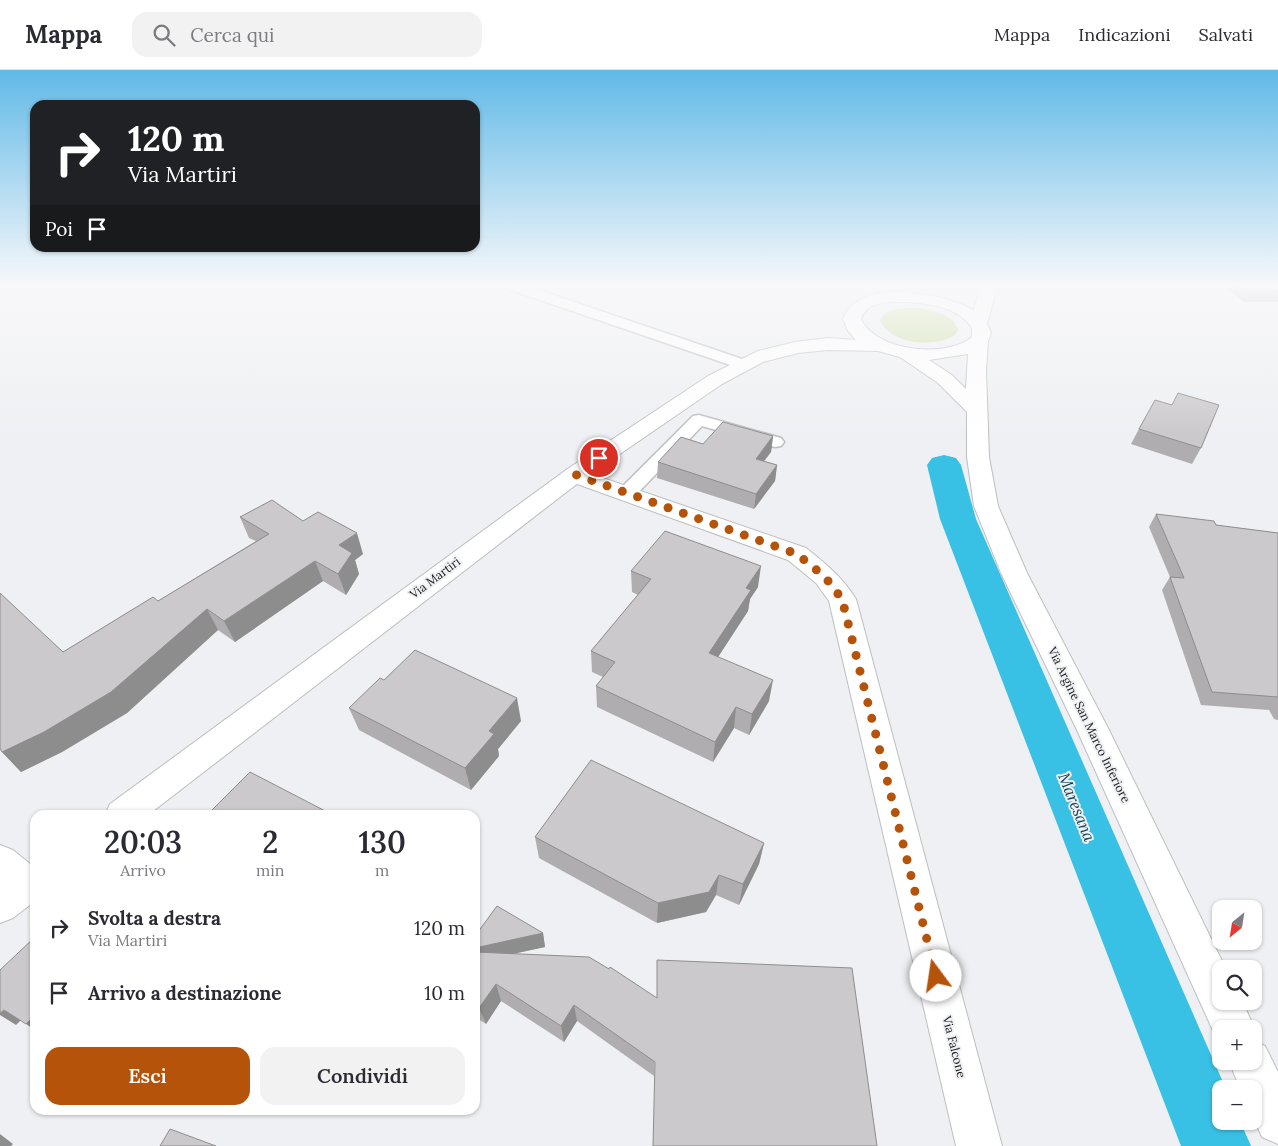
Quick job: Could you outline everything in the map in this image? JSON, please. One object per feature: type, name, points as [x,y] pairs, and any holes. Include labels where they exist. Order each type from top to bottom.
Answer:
[{"type":"street","name":"Via Martiri","points":[[129,810],[574,474],[767,348],[803,334]]},
{"type":"street","points":[[861,334],[882,346],[906,352],[949,354],[968,348],[977,334]]},
{"type":"street","name":"Via Argine San Marco Inferiore","points":[[979,334],[977,411],[979,467],[986,506],[1014,573],[1096,737],[1230,1020]]},
{"type":"street","name":"Via Martiri","points":[[750,360],[808,346],[882,346]]},
{"type":"street","points":[[906,352],[945,379],[977,411]]},
{"type":"street","name":"Via Falcone","points":[[574,474],[797,554],[825,577],[842,599],[979,1146]]},
{"type":"street","points":[[1254,1070],[1278,1121]]},
{"type":"lane","points":[[668,334],[750,360]]},
{"type":"lane","points":[[626,494],[698,420],[775,442]]},
{"type":"green space","points":[[955,334],[937,342],[926,343],[914,342],[894,335]]},
{"type":"building","points":[[1178,393],[1219,405],[1201,448],[1139,429],[1155,400],[1172,405]]},
{"type":"building","points":[[723,422],[773,436],[756,459],[777,465],[756,494],[658,462],[681,437],[703,444]]},
{"type":"building","points":[[272,500],[303,521],[318,512],[357,533],[339,545],[352,553],[338,574],[315,561],[224,621],[207,609],[111,692],[44,732],[2,752],[0,748],[0,593],[63,652],[153,597],[158,601],[269,534],[240,517]]},
{"type":"building","points":[[1156,514],[1214,521],[1216,525],[1278,533],[1278,697],[1212,692],[1170,577],[1184,578]]},
{"type":"building","points":[[665,531],[761,566],[746,588],[751,590],[709,653],[773,680],[752,714],[736,707],[715,742],[596,686],[615,662],[591,651],[651,579],[631,571]]},
{"type":"building","points":[[415,650],[517,698],[489,731],[494,734],[465,768],[349,708],[380,678],[384,680]]},
{"type":"building","points":[[591,760],[764,843],[743,884],[719,875],[709,892],[658,903],[535,837]]},
{"type":"building","points":[[250,772],[323,810],[212,810]]},
{"type":"building","points":[[497,906],[543,933],[480,947],[480,929]]},
{"type":"building","points":[[30,942],[30,1020],[26,1024],[4,1010],[0,1013],[0,970]]},
{"type":"building","points":[[480,952],[589,957],[609,969],[610,967],[657,998],[657,960],[852,968],[877,1146],[653,1146],[655,1062],[574,1005],[561,1026],[496,984],[480,1007]]},
{"type":"building","points":[[170,1129],[216,1146],[160,1146]]},
{"type":"waterway","name":"Maresana","points":[[944,465],[958,519],[1216,1146]]},
{"type":"route","points":[[599,458],[574,474],[797,554],[825,577],[842,599],[936,976]]}]
